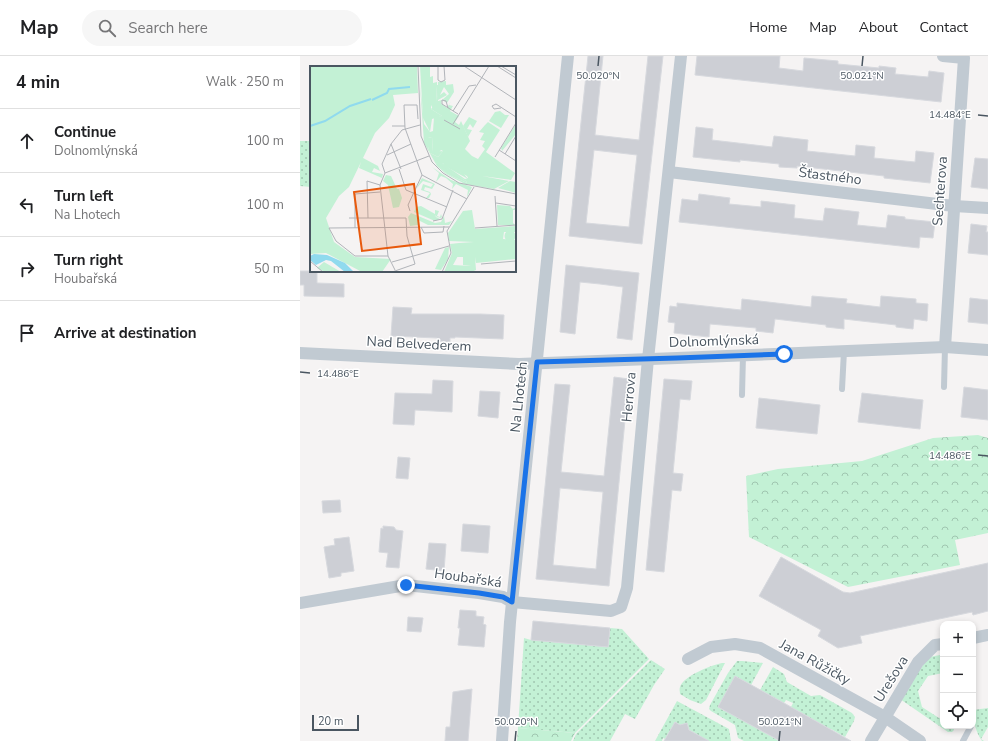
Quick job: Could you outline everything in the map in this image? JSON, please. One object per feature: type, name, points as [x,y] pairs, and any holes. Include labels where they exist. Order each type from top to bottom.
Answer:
[{"type":"street","name":"Na Lhotech","points":[[502,741],[509,629],[568,56]]},
{"type":"street","name":"Herrova","points":[[512,602],[611,611],[621,607],[627,588],[648,359],[682,56]]},
{"type":"street","name":"Sechterova","points":[[943,56],[964,58],[945,347]]},
{"type":"street","name":"Šťastného","points":[[669,172],[954,206],[988,208]]},
{"type":"street","name":"Dolnomlýnská","points":[[537,362],[945,347],[988,350]]},
{"type":"street","name":"Nad Belvederem","points":[[300,353],[519,364],[537,362]]},
{"type":"street","name":"Houbařská","points":[[300,603],[406,585],[479,593],[503,597],[512,602]]},
{"type":"street","points":[[976,637],[988,635]]},
{"type":"street","name":"Jana Růžičky","points":[[688,659],[711,647],[735,644],[760,648],[885,717],[920,741]]},
{"type":"street","name":"Urešova","points":[[871,741],[918,662],[935,645],[940,644]]},
{"type":"lane","points":[[944,387],[945,347]]},
{"type":"lane","points":[[842,389],[844,351]]},
{"type":"lane","points":[[742,395],[743,355]]},
{"type":"lane","points":[[963,741],[970,729]]},
{"type":"green space","points":[[300,141],[310,141],[310,187],[300,186]]},
{"type":"green space","points":[[978,435],[988,438],[988,533],[955,540],[960,565],[848,587],[749,537],[746,476],[778,469],[862,461],[933,438]]},
{"type":"green space","points":[[610,628],[622,629],[649,659],[575,733],[518,728],[524,638],[531,640],[608,647]]},
{"type":"green space","points":[[940,655],[940,674],[928,676],[918,691],[922,707],[940,718],[940,726],[900,699],[901,695],[929,657]]},
{"type":"green space","points":[[651,660],[665,669],[654,685],[635,719],[625,714],[610,741],[573,741],[576,734]]},
{"type":"green space","points":[[737,661],[763,663],[751,685],[735,676],[718,707],[779,741],[744,741],[738,738],[735,725],[709,709],[728,673]]},
{"type":"green space","points":[[725,663],[706,700],[701,704],[680,694],[680,687],[686,679],[705,669]]},
{"type":"green space","points":[[773,667],[784,674],[787,682],[811,696],[820,695],[852,713],[855,717],[854,721],[845,737],[791,707],[793,703],[786,700],[784,703],[760,690]]},
{"type":"green space","points":[[677,701],[729,729],[731,741],[690,741],[695,733],[689,730],[687,723],[680,725],[675,722],[665,739],[663,738],[662,741],[655,741]]},
{"type":"green space","points":[[988,708],[988,727],[981,739],[984,741],[982,741],[976,729],[976,710]]},
{"type":"green space","points":[[518,728],[575,733],[571,741],[517,741]]},
{"type":"green space","points":[[944,729],[954,729],[952,732],[948,732]]},
{"type":"building","points":[[588,56],[603,56],[595,135],[639,140],[648,56],[663,56],[642,244],[569,236]],"holes":[[[594,150],[637,155],[629,227],[586,223]]]},
{"type":"building","points":[[697,56],[780,56],[779,68],[803,71],[804,58],[838,61],[838,64],[896,68],[895,74],[928,77],[929,71],[944,73],[941,102],[695,75]]},
{"type":"building","points":[[696,127],[713,129],[712,140],[772,147],[774,136],[808,140],[807,151],[855,156],[856,145],[875,147],[874,158],[915,162],[916,151],[934,153],[930,183],[797,166],[797,168],[779,167],[779,164],[693,157]]},
{"type":"building","points":[[975,158],[988,159],[988,189],[971,187]]},
{"type":"building","points":[[699,194],[730,198],[729,204],[761,207],[761,201],[795,205],[794,218],[823,221],[825,208],[859,212],[857,225],[886,228],[888,215],[905,217],[905,219],[935,222],[933,238],[920,237],[919,248],[679,222],[682,199],[698,201]]},
{"type":"building","points":[[971,224],[987,226],[986,232],[988,232],[988,255],[968,253]]},
{"type":"building","points":[[566,265],[639,273],[632,340],[617,338],[623,287],[600,284],[580,282],[575,334],[560,332]]},
{"type":"building","points":[[300,271],[317,272],[317,283],[344,284],[344,297],[304,296],[304,285],[300,285]]},
{"type":"building","points":[[812,296],[847,299],[846,303],[880,307],[881,296],[916,299],[916,303],[928,304],[927,321],[914,319],[913,329],[896,327],[896,325],[844,319],[844,329],[826,327],[826,325],[775,319],[773,333],[756,331],[756,328],[710,324],[709,337],[674,333],[675,323],[668,322],[670,306],[677,307],[677,303],[741,310],[742,299],[811,307]]},
{"type":"building","points":[[970,298],[988,300],[988,324],[968,322]]},
{"type":"building","points":[[393,307],[412,308],[411,314],[504,315],[503,339],[455,337],[450,338],[450,342],[437,342],[437,338],[391,336]]},
{"type":"building","points":[[614,377],[629,379],[609,586],[536,579],[555,384],[570,385],[561,472],[604,476]],"holes":[[[560,488],[603,492],[596,569],[553,565]]]},
{"type":"building","points":[[664,379],[692,381],[690,400],[680,399],[673,473],[683,474],[681,491],[672,490],[664,572],[646,570]]},
{"type":"building","points":[[433,380],[453,381],[452,412],[415,410],[414,425],[393,424],[395,393],[432,394]]},
{"type":"building","points":[[964,387],[988,390],[988,420],[961,417]]},
{"type":"building","points":[[480,391],[500,392],[498,418],[478,416]]},
{"type":"building","points":[[862,393],[923,400],[920,429],[858,422]]},
{"type":"building","points":[[759,398],[820,405],[817,434],[756,428]]},
{"type":"building","points":[[398,457],[410,458],[408,479],[396,478]]},
{"type":"building","points":[[340,500],[341,512],[323,513],[322,501]]},
{"type":"building","points":[[463,524],[490,526],[488,553],[461,551]]},
{"type":"building","points":[[383,526],[394,527],[396,530],[403,531],[399,568],[386,567],[388,553],[379,552],[381,528],[383,529]]},
{"type":"building","points":[[349,537],[354,571],[341,573],[341,576],[329,578],[324,547],[335,545],[334,539]]},
{"type":"building","points":[[429,543],[446,544],[444,571],[426,569]]},
{"type":"building","points":[[781,557],[843,592],[850,593],[988,563],[988,611],[973,615],[972,612],[860,636],[862,643],[838,648],[818,636],[821,630],[759,596]]},
{"type":"building","points":[[460,610],[476,611],[476,616],[484,617],[483,624],[486,625],[484,647],[458,645]]},
{"type":"building","points":[[408,617],[423,618],[421,632],[407,631]]},
{"type":"building","points":[[533,621],[610,628],[608,647],[531,640]]},
{"type":"building","points":[[735,676],[851,741],[780,741],[718,707]]},
{"type":"building","points":[[472,689],[468,741],[445,741],[446,727],[450,727],[453,692]]},
{"type":"building","points":[[675,722],[680,725],[687,723],[689,730],[709,741],[664,741]]},
{"type":"route","points":[[406,585],[479,593],[503,597],[512,602],[537,362],[784,354]]}]
